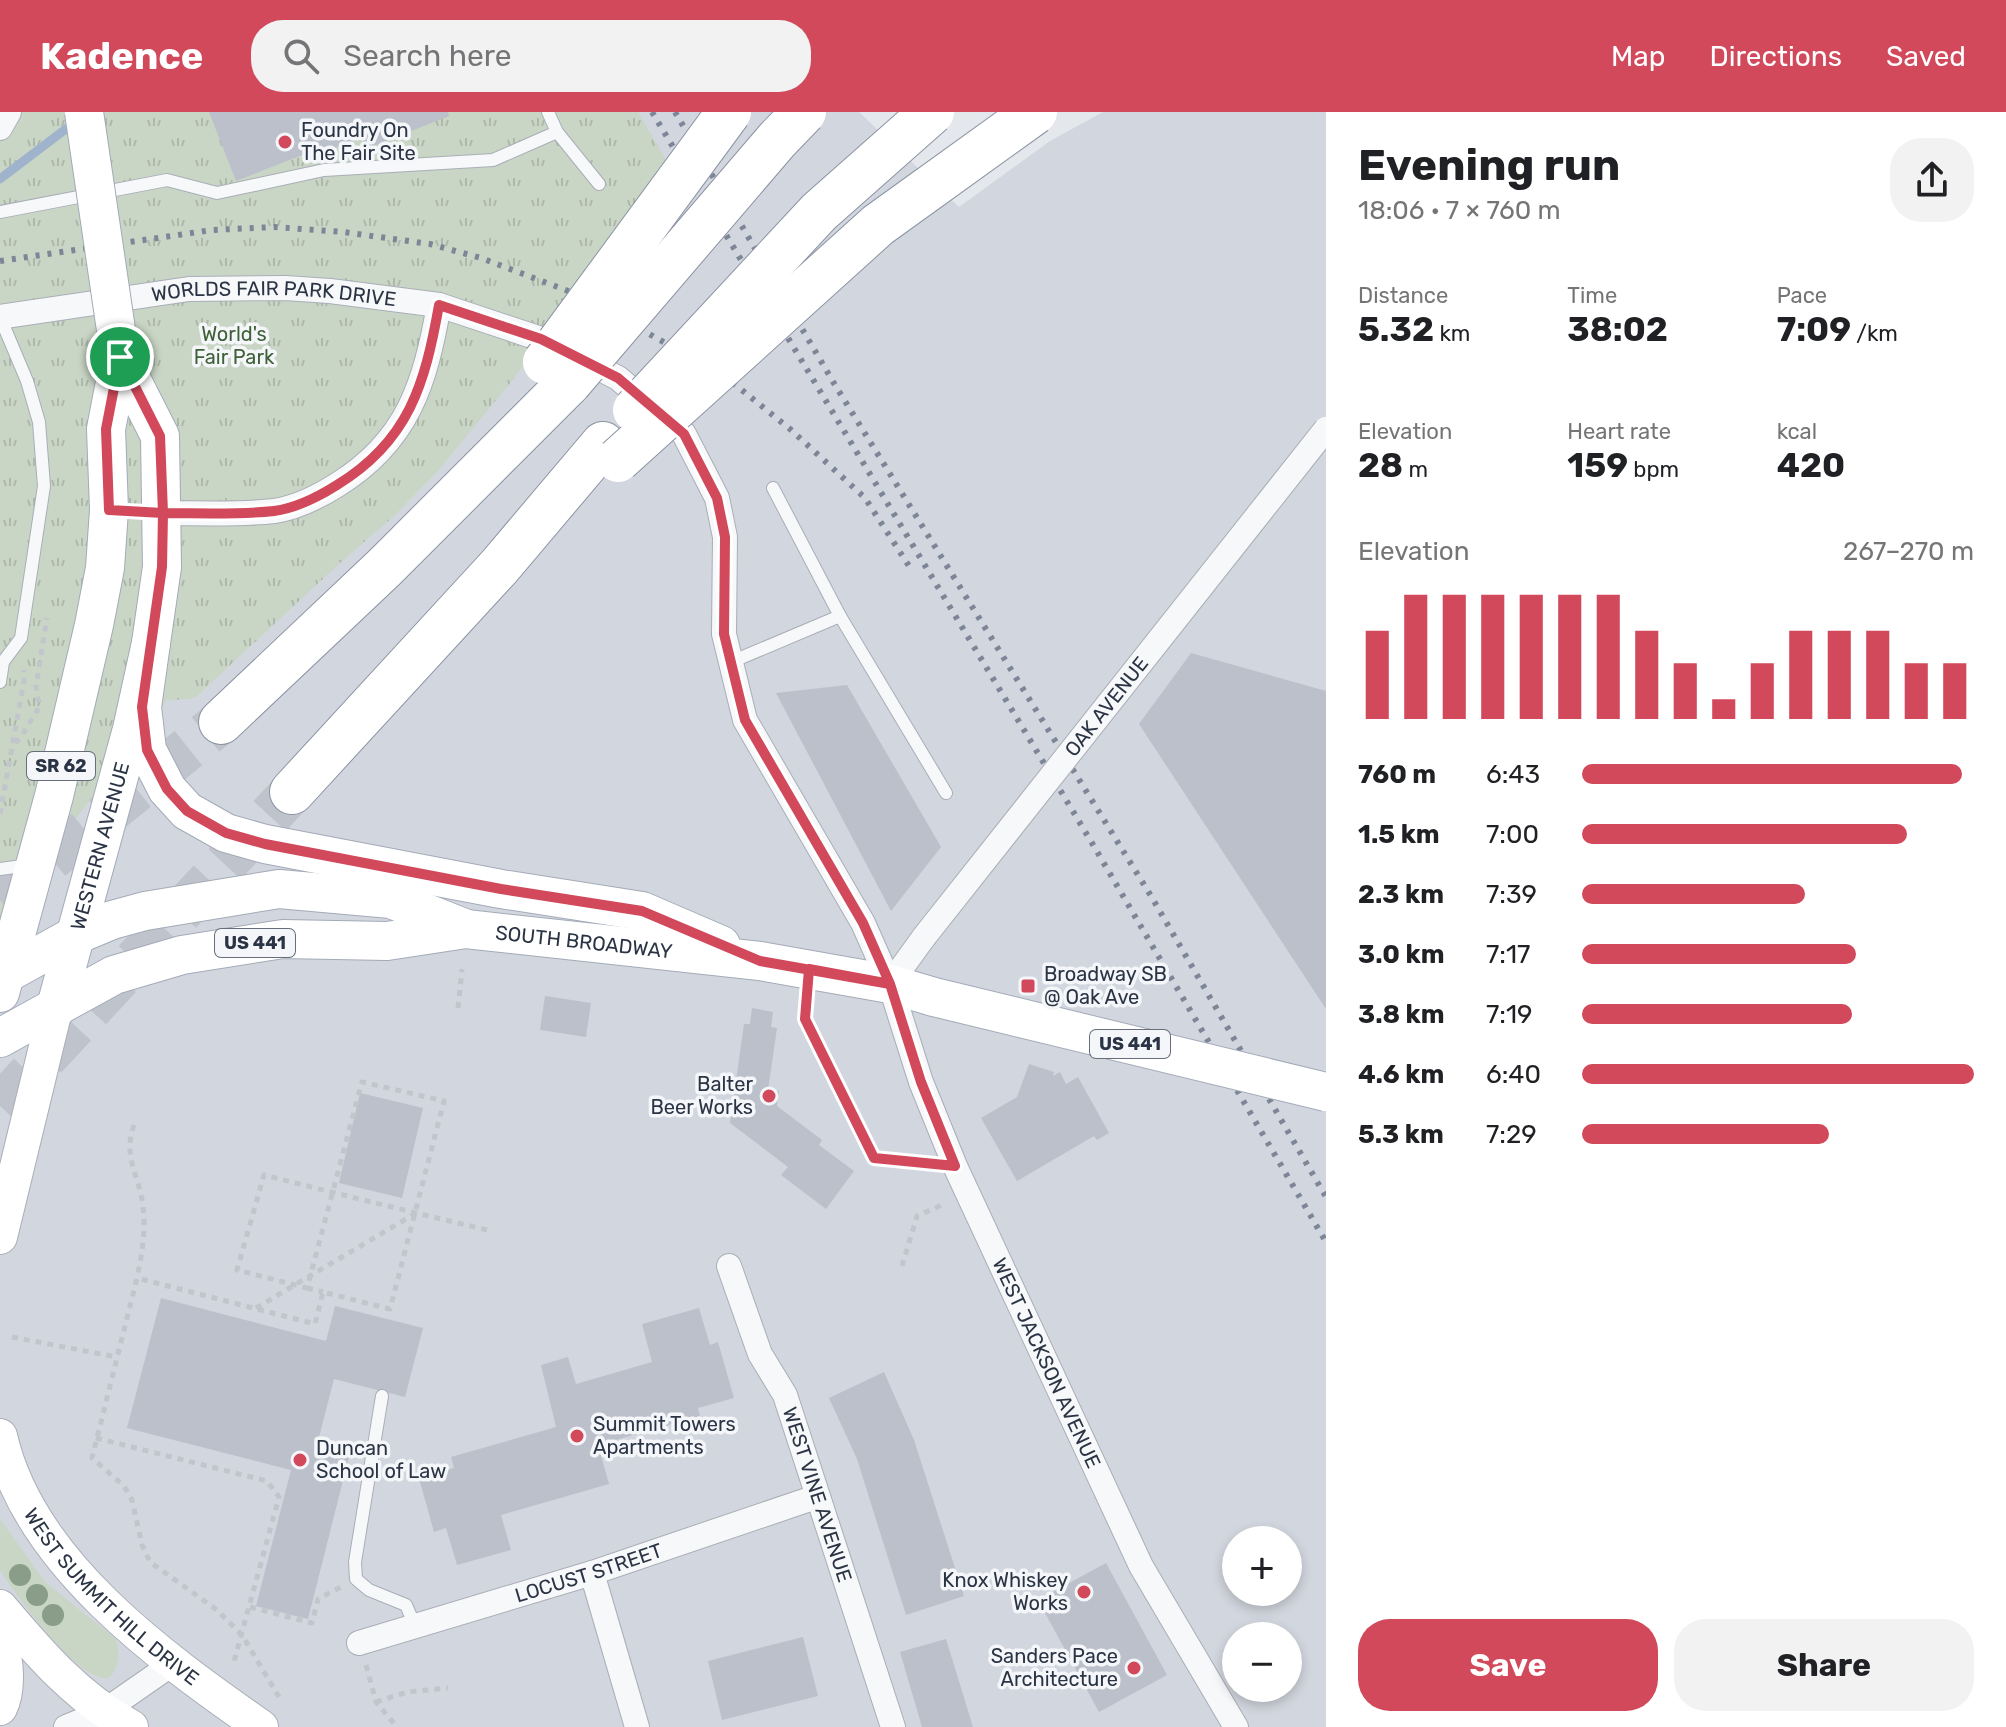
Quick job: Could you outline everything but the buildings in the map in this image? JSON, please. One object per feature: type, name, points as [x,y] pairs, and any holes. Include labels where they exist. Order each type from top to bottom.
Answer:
[{"type":"highway","points":[[557,373],[729,112]]},
{"type":"highway","points":[[221,722],[385,567],[557,373],[804,112]]},
{"type":"highway","points":[[292,792],[499,567],[611,452],[819,212],[932,112]]},
{"type":"highway","points":[[611,452],[878,225],[1035,112]]},
{"type":"main road","name":"WESTERN AVENUE","points":[[55,1010],[132,729],[151,643],[162,567],[160,436],[120,357],[84,112]]},
{"type":"main road","name":"WESTERN AVENUE","points":[[2,981],[18,867],[94,625],[105,568],[109,510],[106,429],[120,357]]},
{"type":"main road","points":[[109,510],[163,513]]},
{"type":"main road","points":[[151,643],[142,707],[147,750],[167,789],[187,811],[226,833],[265,844],[486,886],[642,911],[760,961]]},
{"type":"main road","name":"SOUTH BROADWAY","points":[[76,935],[145,911],[279,889],[391,899],[466,929]]},
{"type":"main road","name":"SOUTH BROADWAY","points":[[55,1010],[114,975],[182,955],[283,939],[387,941],[466,929],[760,961],[890,984]]},
{"type":"main road","name":"US 441","points":[[2,981],[76,935]]},
{"type":"main road","name":"US 441","points":[[890,984],[1326,1092]]},
{"type":"main road","points":[[0,1237],[55,1010]]},
{"type":"main road","name":"US 441","points":[[0,1038],[55,1010]]},
{"type":"main road","name":"WEST SUMMIT HILL DRIVE","points":[[0,1436],[22,1493],[73,1572],[120,1618],[213,1693],[261,1727]]},
{"type":"main road","points":[[0,1607],[54,1670],[117,1720]]},
{"type":"main road","points":[[0,1642],[4,1653],[5,1699],[0,1708]]},
{"type":"street","points":[[0,128],[9,112]]},
{"type":"street","name":"WORLDS FAIR PARK DRIVE","points":[[0,317],[189,289],[300,289],[439,305],[541,339],[618,378],[684,434],[717,498],[725,537],[724,634],[745,720],[863,923],[890,984]]},
{"type":"street","points":[[163,513],[277,511],[308,501],[360,471],[394,436],[419,392],[439,305]]},
{"type":"street","name":"OAK AVENUE","points":[[890,984],[1326,429]]},
{"type":"street","name":"WEST JACKSON AVENUE","points":[[890,984],[921,1082],[955,1166],[1141,1566],[1236,1727]]},
{"type":"street","name":"WEST VINE AVENUE","points":[[729,1266],[760,1354],[785,1395],[893,1727]]},
{"type":"street","name":"LOCUST STREET","points":[[362,1654],[415,1626],[592,1573],[816,1497]]},
{"type":"street","points":[[592,1573],[637,1727]]},
{"type":"street","points":[[66,1727],[117,1720],[175,1662]]},
{"type":"lane","points":[[548,112],[557,132],[599,184]]},
{"type":"lane","points":[[0,212],[167,180],[217,193],[324,170],[493,160],[557,132]]},
{"type":"lane","points":[[0,317],[27,381],[39,422],[44,486],[21,638],[3,662],[0,682]]},
{"type":"lane","points":[[773,488],[840,616],[946,793]]},
{"type":"lane","points":[[731,662],[840,616]]},
{"type":"lane","points":[[809,969],[805,1019],[874,1158],[955,1166]]},
{"type":"lane","points":[[382,1396],[355,1562],[356,1579],[369,1590],[406,1605],[415,1626]]},
{"type":"path","points":[[13,745],[23,735],[26,725],[39,708],[36,686],[47,618]]},
{"type":"path","points":[[0,814],[25,677]]},
{"type":"path","points":[[458,1008],[462,969]]},
{"type":"path","points":[[307,1288],[311,1275],[332,1193],[362,1082],[444,1101],[416,1213],[390,1309],[294,1285],[237,1270],[264,1175],[332,1193],[416,1213],[487,1230]]},
{"type":"path","points":[[134,1125],[128,1144],[143,1203],[145,1226],[137,1278],[92,1458],[124,1486],[132,1500],[142,1545],[150,1562],[205,1600],[242,1635],[279,1697]]},
{"type":"path","points":[[902,1266],[917,1216],[949,1201]]},
{"type":"path","points":[[255,1308],[416,1213]]},
{"type":"path","points":[[137,1278],[315,1324],[323,1292]]},
{"type":"path","points":[[12,1337],[117,1357]]},
{"type":"path","points":[[96,1438],[267,1481],[279,1497],[233,1665]]},
{"type":"path","points":[[250,1607],[312,1623],[318,1599],[356,1579]]},
{"type":"path","points":[[362,1654],[376,1702],[397,1727]]},
{"type":"path","points":[[376,1702],[407,1692],[448,1688]]},
{"type":"shaded area","points":[[0,112],[859,112],[959,207],[1050,141],[1103,112],[1326,112],[1326,1727],[0,1727]]},
{"type":"green space","name":"World's Fair Park","points":[[0,112],[638,112],[669,165],[511,382],[437,472],[394,516],[197,696],[167,700],[0,917]]},
{"type":"green space","points":[[0,1519],[45,1582],[116,1639],[118,1660],[109,1678],[97,1676],[67,1654],[3,1575],[0,1570]]},
{"type":"waterway","points":[[0,179],[75,122]]},
{"type":"tunnel","points":[[0,900],[221,722]]},
{"type":"tunnel","points":[[0,1106],[292,792]]},
{"type":"railway","points":[[652,112],[1092,843],[1326,1242]]},
{"type":"railway","points":[[675,112],[835,385],[1151,896],[1326,1197]]},
{"type":"railway","points":[[0,261],[212,230],[274,227],[343,232],[430,244],[481,258],[584,297],[727,378],[790,429],[865,498],[909,566]]},
{"type":"place","name":"Foundry On The Fair Site","points":[[285,142]]},
{"type":"place","name":"Broadway SB @ Oak Ave","points":[[1028,986]]},
{"type":"place","name":"Balter Beer Works","points":[[769,1096]]},
{"type":"place","name":"Summit Towers Apartments","points":[[577,1436]]},
{"type":"place","name":"Duncan School of Law","points":[[300,1460]]},
{"type":"place","name":"Knox Whiskey Works","points":[[1084,1592]]},
{"type":"place","name":"Sanders Pace Architecture","points":[[1134,1668]]},
{"type":"route","points":[[120,357],[106,429],[109,510],[163,513],[162,567],[142,707],[147,750],[167,789],[187,811],[226,833],[265,844],[501,889],[642,911],[760,961],[809,969],[890,984],[921,1082],[955,1166],[874,1158],[805,1019],[809,969],[823,972],[890,984],[863,923],[745,720],[724,634],[725,537],[717,498],[684,434],[618,378],[541,339],[439,305],[419,392],[394,436],[360,471],[308,501],[277,511],[163,513],[160,436],[120,357]]}]
